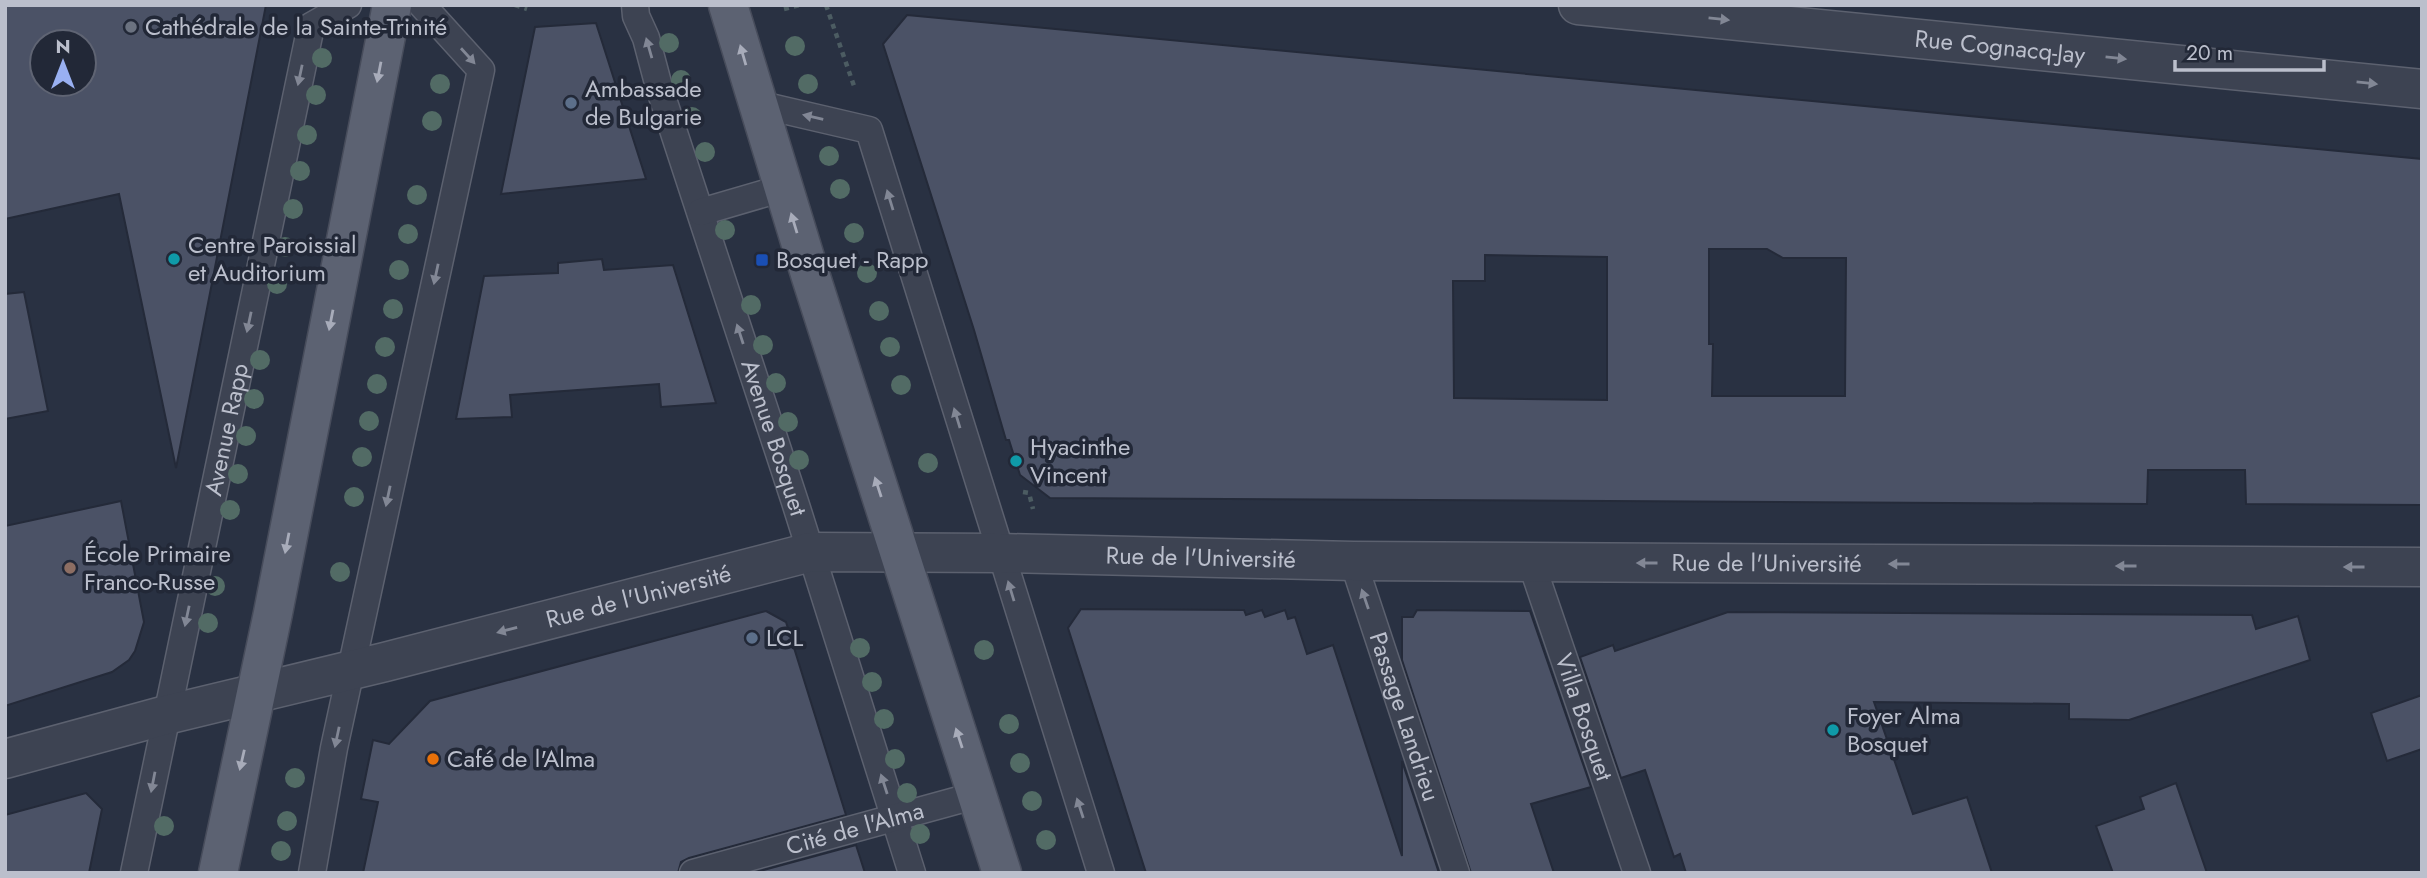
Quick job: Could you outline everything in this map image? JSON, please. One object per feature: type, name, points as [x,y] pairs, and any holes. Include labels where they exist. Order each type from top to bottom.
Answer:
[{"type":"main road","points":[[218,873],[257,693],[392,5]]},
{"type":"main road","points":[[728,5],[783,188],[1002,873]]},
{"type":"street","name":"Rue Cognacq-Jay","points":[[1578,5],[2422,89]]},
{"type":"street","name":"Rue de l'Université","points":[[5,760],[166,715],[811,552],[1000,553],[1353,561],[2422,567]]},
{"type":"lane","name":"Avenue Rapp","points":[[134,873],[311,26],[348,5]]},
{"type":"lane","points":[[312,873],[351,670],[481,70],[422,5]]},
{"type":"lane","name":"Avenue Bosquet","points":[[635,5],[636,16],[646,38],[659,87],[811,552],[912,873]]},
{"type":"lane","points":[[757,104],[869,130],[1101,873]]},
{"type":"lane","points":[[701,212],[783,188]]},
{"type":"lane","name":"Passage Landrieu","points":[[1353,561],[1456,873]]},
{"type":"lane","name":"Villa Bosquet","points":[[1531,562],[1637,873]]},
{"type":"lane","name":"Cité de l'Alma","points":[[693,873],[977,795]]},
{"type":"path","points":[[514,5],[527,9]]},
{"type":"path","points":[[784,9],[800,5]]},
{"type":"path","points":[[826,5],[869,130]]},
{"type":"building","points":[[5,5],[266,5],[176,468],[119,194],[5,219]]},
{"type":"building","points":[[907,15],[2422,159],[2422,505],[2246,504],[2245,470],[2148,470],[2147,504],[1050,498],[1020,475],[1009,440],[1006,440],[883,44]],"holes":[[[1709,249],[1767,249],[1783,258],[1846,258],[1845,396],[1712,396]],[[1485,255],[1607,257],[1607,400],[1454,398],[1453,281],[1485,281]]]},
{"type":"building","name":"Ambassade de Bulgarie","points":[[596,23],[646,179],[501,194],[535,27]]},
{"type":"building","points":[[602,259],[604,270],[673,265],[716,403],[661,407],[659,384],[510,395],[512,417],[456,419],[484,276],[558,273],[558,263]]},
{"type":"building","points":[[24,292],[48,411],[5,419],[5,294]]},
{"type":"building","name":"École Primaire Franco-Russe","points":[[121,501],[144,622],[135,651],[129,660],[112,672],[5,706],[5,526]]},
{"type":"building","points":[[1081,609],[1244,610],[1246,615],[1262,610],[1265,617],[1285,610],[1288,619],[1295,617],[1307,654],[1333,645],[1402,856],[1402,761],[1439,873],[1146,873],[1068,628]]},
{"type":"building","points":[[1417,610],[1530,611],[1591,787],[1531,804],[1554,873],[1471,873],[1402,660],[1402,617],[1413,617]]},
{"type":"building","points":[[766,611],[786,622],[846,815],[689,858],[681,862],[678,873],[363,873],[378,802],[361,799],[373,740],[389,744],[430,701]]},
{"type":"building","points":[[1728,612],[2252,615],[2256,629],[2298,616],[2310,660],[2129,720],[2069,719],[2069,704],[1874,702],[1913,814],[1967,797],[1992,873],[1686,873],[1680,854],[1674,857],[1645,770],[1621,778],[1580,657],[1613,645],[1615,651]]},
{"type":"building","points":[[2422,695],[2422,749],[2387,761],[2371,713]]},
{"type":"building","points":[[2176,783],[2207,873],[2113,873],[2096,826],[2144,809],[2140,797]]},
{"type":"building","points":[[86,793],[102,809],[89,873],[5,873],[5,815]]},
{"type":"building","points":[[856,845],[865,873],[753,873]]},
{"type":"place","name":"Cathédrale de la Sainte-Trinité","points":[[131,27]]},
{"type":"place","name":"Ambassade de Bulgarie","points":[[571,103]]},
{"type":"place","name":"Centre Paroissial et Auditorium","points":[[174,259]]},
{"type":"place","name":"Bosquet - Rapp","points":[[762,260]]},
{"type":"place","name":"Hyacinthe Vincent","points":[[1016,461]]},
{"type":"place","name":"École Primaire Franco-Russe","points":[[70,568]]},
{"type":"place","name":"LCL","points":[[752,638]]},
{"type":"place","name":"Foyer Alma Bosquet","points":[[1833,730]]},
{"type":"place","name":"Café de l'Alma","points":[[433,759]]}]
